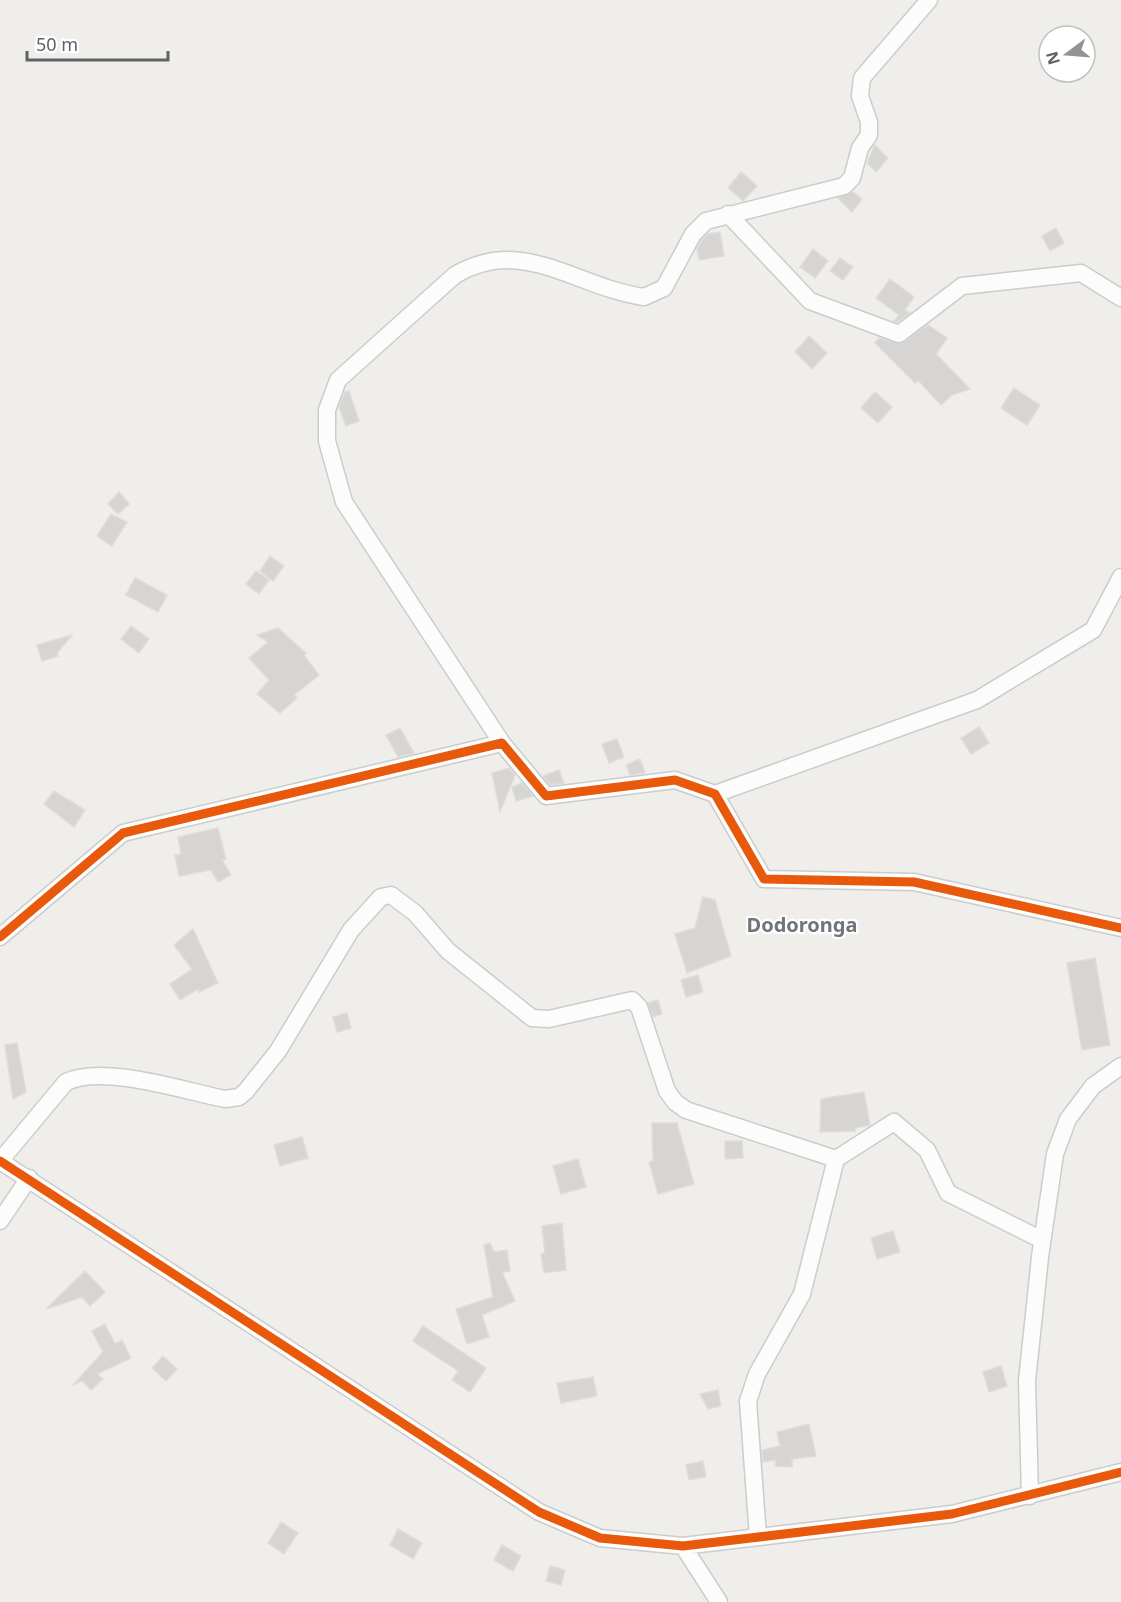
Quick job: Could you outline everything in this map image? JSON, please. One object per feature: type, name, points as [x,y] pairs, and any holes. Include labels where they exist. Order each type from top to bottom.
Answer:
[{"type":"street","points":[[928,0],[862,78],[859,87],[869,122],[869,135],[860,148],[852,178],[844,186],[780,205],[728,214],[706,222],[693,234],[664,288],[644,297],[517,258],[472,265],[455,275],[338,380],[327,410],[327,441],[344,502],[502,743],[546,796],[675,780],[715,794],[977,700],[1093,630],[1121,577]]},
{"type":"street","points":[[728,214],[810,301],[900,334],[962,286],[1081,273],[1121,298]]},
{"type":"street","points":[[0,937],[123,833],[502,743]]},
{"type":"street","points":[[715,794],[764,879],[914,882],[1121,928]]},
{"type":"street","points":[[836,1159],[687,1110],[675,1102],[667,1091],[639,1007],[632,1000],[549,1019],[532,1018],[448,951],[415,913],[391,895],[387,895],[375,902],[351,930],[278,1051],[239,1097],[225,1099],[107,1075],[80,1076],[66,1082],[0,1161],[539,1512],[600,1538],[683,1546],[952,1514],[1121,1472]]},
{"type":"street","points":[[1030,1496],[1027,1381],[1042,1240],[1055,1154],[1068,1119],[1093,1086],[1121,1066]]},
{"type":"street","points":[[758,1537],[748,1401],[757,1374],[802,1294],[836,1159],[894,1122],[927,1150],[948,1193],[1042,1240]]},
{"type":"street","points":[[0,1221],[29,1178]]},
{"type":"street","points":[[683,1546],[719,1602]]},
{"type":"building","points":[[875,145],[888,158],[876,172],[867,163]]},
{"type":"building","points":[[741,172],[757,186],[743,201],[728,188]]},
{"type":"building","points":[[853,192],[862,199],[852,212],[838,198]]},
{"type":"building","points":[[1056,228],[1064,243],[1050,251],[1042,236]]},
{"type":"building","points":[[720,232],[724,256],[699,260],[697,249],[702,240],[708,234]]},
{"type":"building","points":[[813,249],[828,261],[815,278],[800,267]]},
{"type":"building","points":[[840,258],[853,267],[843,280],[830,271]]},
{"type":"building","points":[[890,279],[914,297],[905,310],[910,313],[897,322],[894,321],[899,315],[876,298]]},
{"type":"building","points":[[928,325],[947,338],[936,354],[970,389],[952,395],[941,405],[918,380],[915,383],[875,343],[879,338],[901,344]]},
{"type":"building","points":[[809,336],[827,353],[812,369],[795,352]]},
{"type":"building","points":[[1014,388],[1040,405],[1027,425],[1001,408]]},
{"type":"building","points":[[349,391],[359,421],[346,426],[339,407],[345,392]]},
{"type":"building","points":[[875,392],[892,407],[878,423],[861,408]]},
{"type":"building","points":[[119,492],[129,504],[118,514],[108,504]]},
{"type":"building","points":[[111,514],[127,522],[112,546],[97,536]]},
{"type":"building","points":[[270,556],[284,566],[273,581],[260,571]]},
{"type":"building","points":[[256,571],[269,580],[259,594],[246,584]]},
{"type":"building","points":[[135,578],[167,595],[158,612],[126,595]]},
{"type":"building","points":[[131,626],[149,639],[139,653],[121,639]]},
{"type":"building","points":[[278,628],[306,653],[304,655],[319,675],[294,695],[297,698],[280,713],[257,694],[269,680],[249,658],[268,642],[257,635]]},
{"type":"building","points":[[72,635],[57,653],[58,656],[42,661],[37,645]]},
{"type":"building","points":[[979,727],[989,743],[971,754],[961,738]]},
{"type":"building","points":[[400,728],[414,753],[398,757],[386,735]]},
{"type":"building","points":[[617,739],[624,757],[609,763],[602,744]]},
{"type":"building","points":[[640,759],[645,773],[630,775],[626,765]]},
{"type":"building","points":[[509,768],[515,775],[500,812],[492,773]]},
{"type":"building","points":[[559,770],[564,783],[550,785],[543,776]]},
{"type":"building","points":[[522,783],[533,796],[516,801],[512,787]]},
{"type":"building","points":[[54,791],[85,810],[74,827],[44,804]]},
{"type":"building","points":[[218,828],[226,859],[222,860],[231,875],[218,882],[211,870],[179,876],[175,855],[181,854],[178,837]]},
{"type":"building","points":[[703,897],[715,900],[731,956],[687,973],[675,934],[695,928]]},
{"type":"building","points":[[193,929],[218,983],[199,992],[198,989],[180,1000],[170,984],[192,969],[174,945]]},
{"type":"building","points":[[1095,958],[1110,1045],[1082,1050],[1067,963]]},
{"type":"building","points":[[698,975],[703,992],[686,997],[681,980]]},
{"type":"building","points":[[658,1000],[662,1014],[653,1017],[648,1003]]},
{"type":"building","points":[[347,1013],[351,1028],[337,1032],[333,1017]]},
{"type":"building","points":[[17,1043],[26,1092],[13,1099],[5,1045]]},
{"type":"building","points":[[864,1092],[870,1125],[855,1128],[855,1131],[820,1132],[821,1099]]},
{"type":"building","points":[[652,1123],[677,1123],[694,1184],[658,1194],[649,1162],[653,1161]]},
{"type":"building","points":[[302,1137],[308,1158],[280,1166],[274,1145]]},
{"type":"building","points":[[725,1141],[742,1141],[743,1158],[725,1159]]},
{"type":"building","points":[[578,1159],[586,1187],[561,1194],[553,1166]]},
{"type":"building","points":[[562,1223],[566,1270],[544,1273],[541,1254],[545,1253],[542,1226]]},
{"type":"building","points":[[893,1231],[900,1252],[877,1259],[871,1238]]},
{"type":"building","points":[[490,1243],[494,1252],[507,1250],[510,1271],[502,1272],[515,1301],[482,1315],[489,1337],[467,1344],[456,1309],[493,1297],[484,1245]]},
{"type":"building","points":[[85,1271],[105,1292],[90,1306],[82,1297],[46,1309]]},
{"type":"building","points":[[105,1324],[115,1344],[122,1340],[131,1358],[97,1374],[103,1379],[91,1390],[82,1381],[73,1385],[103,1352],[92,1331]]},
{"type":"building","points":[[423,1326],[486,1368],[470,1392],[452,1380],[458,1371],[413,1341]]},
{"type":"building","points":[[163,1356],[177,1369],[166,1381],[152,1368]]},
{"type":"building","points":[[1001,1366],[1007,1386],[989,1392],[983,1372]]},
{"type":"building","points":[[593,1377],[597,1396],[561,1403],[557,1383]]},
{"type":"building","points":[[718,1390],[721,1406],[708,1409],[700,1394]]},
{"type":"building","points":[[809,1424],[816,1456],[792,1459],[792,1467],[775,1466],[776,1460],[763,1462],[762,1450],[780,1446],[777,1432]]},
{"type":"building","points":[[703,1461],[706,1477],[689,1480],[686,1465]]},
{"type":"building","points":[[281,1522],[298,1533],[284,1554],[268,1543]]},
{"type":"building","points":[[398,1529],[422,1543],[413,1559],[390,1545]]},
{"type":"building","points":[[502,1545],[521,1556],[513,1571],[494,1560]]},
{"type":"building","points":[[550,1566],[565,1570],[561,1585],[546,1581]]},
{"type":"cycle path","points":[[0,937],[123,833],[502,743],[546,796],[675,780],[715,794],[764,879],[914,882],[1121,928]]},
{"type":"cycle path","points":[[0,1161],[539,1512],[600,1538],[683,1546],[952,1514],[1121,1472]]},
{"type":"district","name":"Dodoronga","points":[[802,925]]}]
